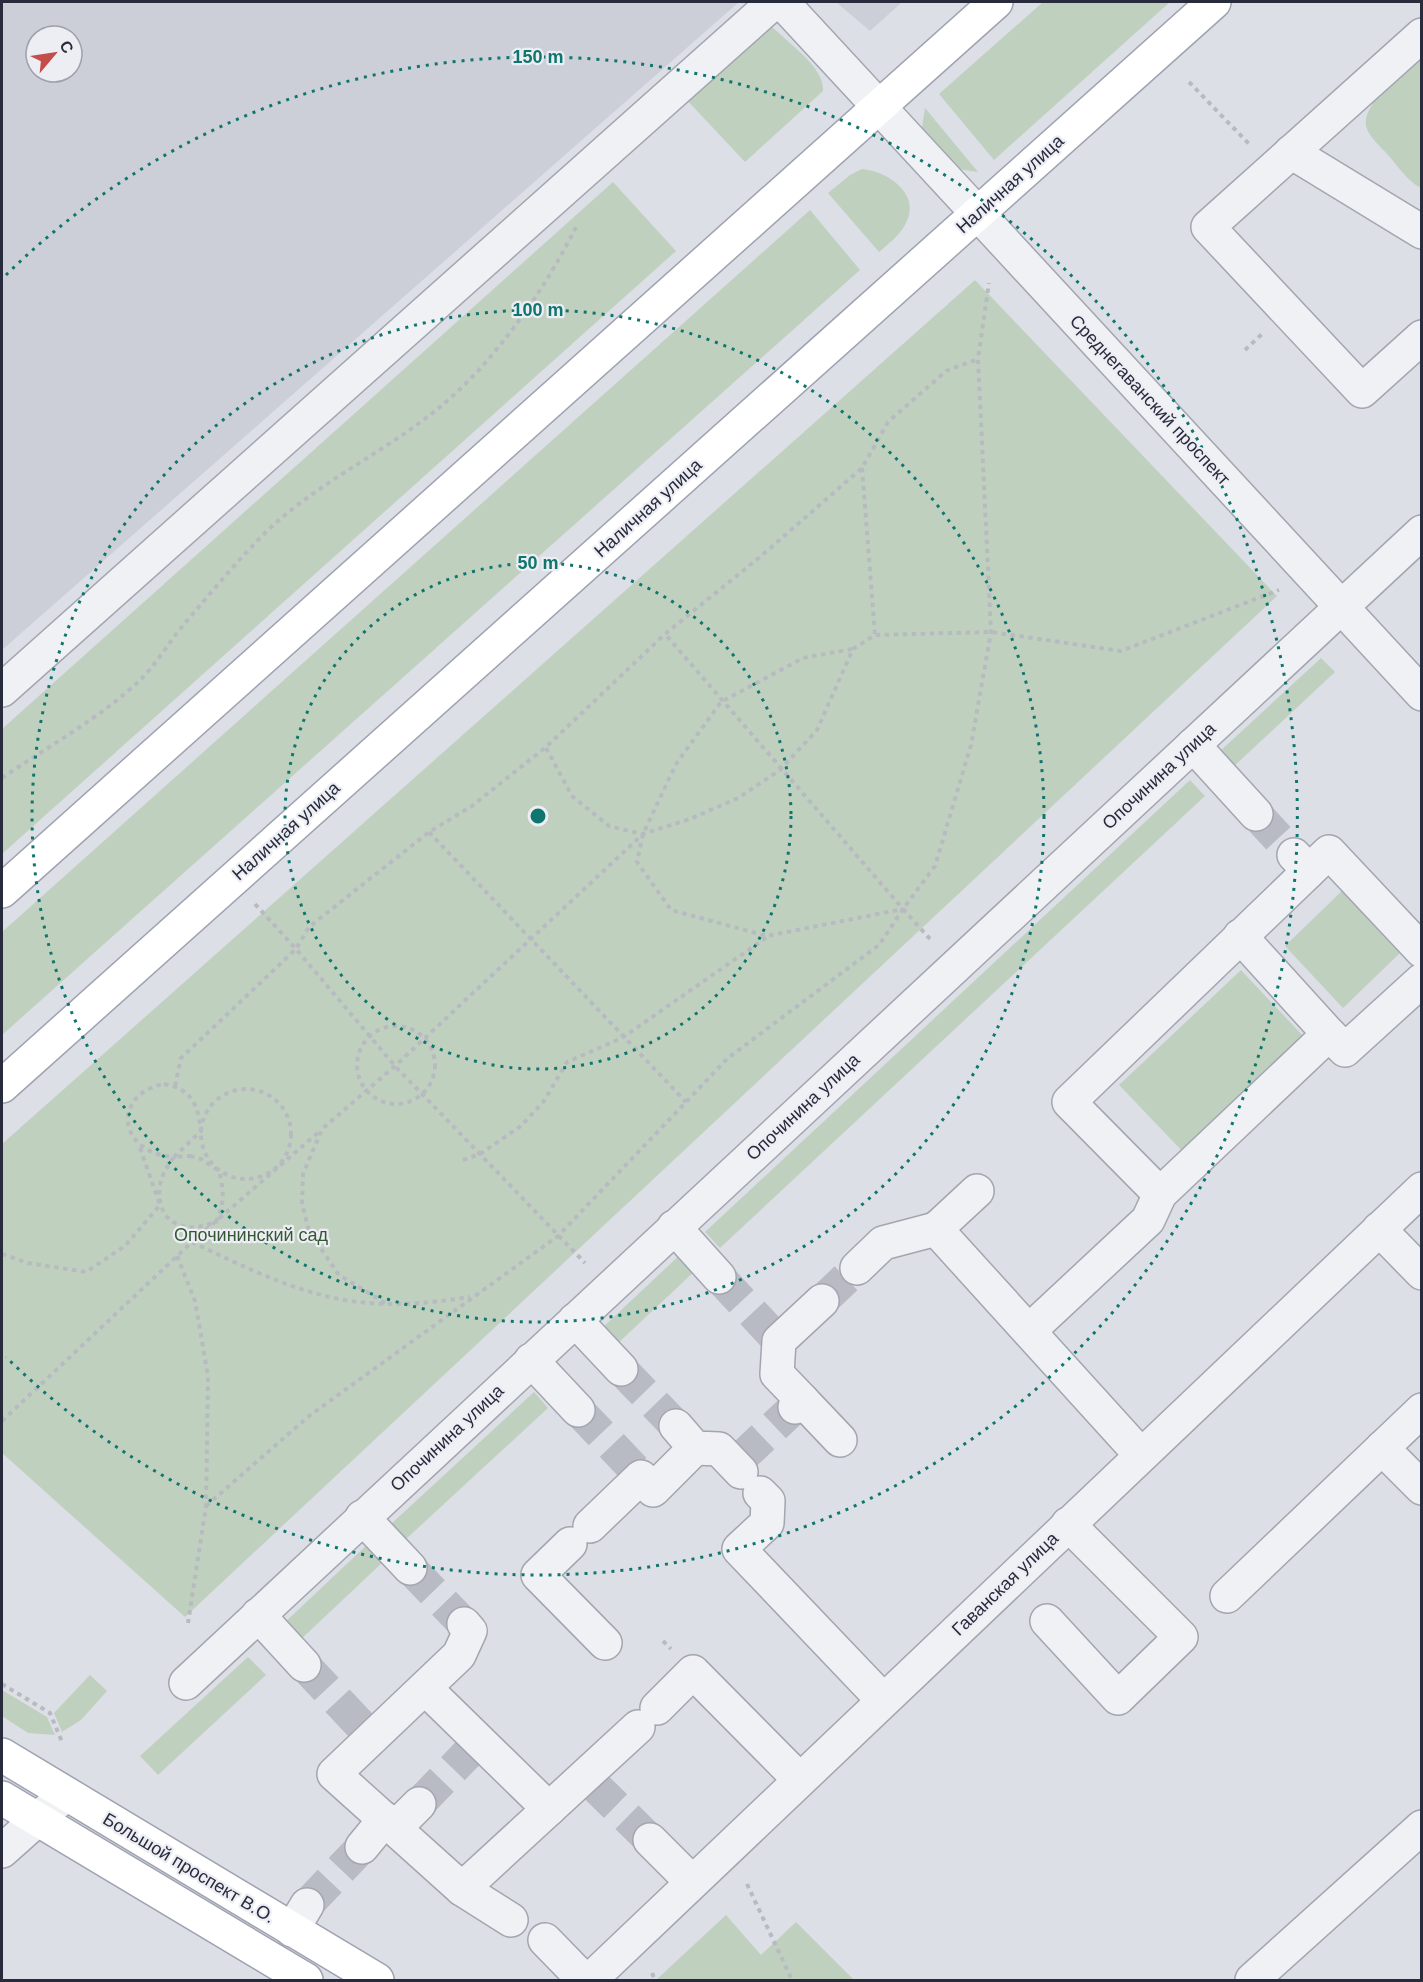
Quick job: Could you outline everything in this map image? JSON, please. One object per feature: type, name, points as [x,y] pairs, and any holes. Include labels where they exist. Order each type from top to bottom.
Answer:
[{"type":"main road","points":[[2,891],[996,2]]},
{"type":"main road","name":"Наличная улица","points":[[2,1086],[1214,2]]},
{"type":"main road","name":"Большой проспект В.О.","points":[[2,1755],[66,1794],[300,1918],[376,1980]]},
{"type":"main road","name":"Большой проспект В.О.","points":[[2,1798],[306,1980]]},
{"type":"street","points":[[2,690],[774,2]]},
{"type":"street","name":"Среднегаванский проспект","points":[[782,2],[1422,694]]},
{"type":"street","points":[[1422,35],[1208,227],[1362,391],[1422,337]]},
{"type":"street","points":[[1281,160],[1422,232]]},
{"type":"street","name":"Опочинина улица","points":[[186,1683],[1422,532]]},
{"type":"street","points":[[1193,745],[1256,814]]},
{"type":"street","points":[[1160,1194],[1069,1102],[1240,936],[1301,862],[1329,852],[1422,951]]},
{"type":"street","points":[[1240,936],[1345,1050],[1422,980]]},
{"type":"street","points":[[1029,1331],[1148,1220],[1160,1194],[1329,1034]]},
{"type":"street","name":"Гаванская улица","points":[[590,1980],[1422,1189]]},
{"type":"street","points":[[856,1268],[883,1243],[936,1229],[977,1191]]},
{"type":"street","points":[[674,1227],[719,1276]]},
{"type":"street","points":[[936,1229],[1141,1455]]},
{"type":"street","points":[[1379,1229],[1422,1273]]},
{"type":"street","points":[[822,1301],[776,1339],[777,1374],[799,1404],[840,1440]]},
{"type":"street","points":[[575,1320],[621,1369]]},
{"type":"street","points":[[531,1360],[578,1410]]},
{"type":"street","points":[[1227,1596],[1422,1410]]},
{"type":"street","points":[[604,1643],[538,1575],[639,1475],[653,1490],[685,1437],[719,1449],[768,1501],[766,1523],[739,1549],[883,1700]]},
{"type":"street","points":[[1382,1448],[1422,1488]]},
{"type":"street","points":[[362,1517],[410,1568]]},
{"type":"street","points":[[1047,1621],[1118,1698],[1181,1637],[1068,1524]]},
{"type":"street","points":[[258,1615],[304,1665]]},
{"type":"street","points":[[464,1624],[470,1631],[459,1655],[425,1688],[369,1734],[334,1774],[462,1889],[511,1920]]},
{"type":"street","points":[[462,1889],[549,1809],[588,1779],[693,1672],[799,1779]]},
{"type":"street","points":[[425,1688],[475,1746],[549,1809]]},
{"type":"street","points":[[2,1851],[66,1794]]},
{"type":"street","points":[[362,1847],[390,1823],[419,1804]]},
{"type":"street","points":[[1252,1980],[1422,1827]]},
{"type":"street","points":[[650,1840],[692,1882]]},
{"type":"street","points":[[545,1940],[584,1980]]},
{"type":"path","points":[[1188,82],[1281,160]]},
{"type":"path","points":[[2,778],[114,701],[139,681],[265,533],[306,497],[435,411],[463,385],[521,319],[565,250],[579,221]]},
{"type":"path","points":[[206,1506],[309,1416],[558,1236],[728,1058],[879,945],[935,866],[971,745],[990,632],[978,359],[989,283]]},
{"type":"path","points":[[175,1086],[181,1058],[296,949],[309,927],[429,832],[472,806],[546,747],[665,634],[760,557],[862,468],[888,422],[946,370],[978,359]]},
{"type":"path","points":[[862,468],[875,635]]},
{"type":"path","points":[[767,936],[671,910],[637,862],[643,834],[676,764],[721,702],[802,658],[853,649],[875,635],[990,632],[1121,651],[1280,590]]},
{"type":"path","points":[[665,634],[780,770],[930,939]]},
{"type":"path","points":[[2,1421],[192,1242],[425,1039],[643,834],[690,819],[738,798],[780,770],[817,730],[853,649]]},
{"type":"path","points":[[546,747],[572,796],[609,826],[643,834]]},
{"type":"path","points":[[429,832],[622,1038],[686,1102]]},
{"type":"path","points":[[255,904],[395,1066],[585,1263]]},
{"type":"path","points":[[463,1160],[480,1154],[521,1126],[544,1101],[567,1062],[622,1038],[767,936],[903,909]]},
{"type":"path","points":[[391,1026],[404,1026],[425,1039],[435,1061],[434,1073],[422,1095],[399,1105],[376,1099],[366,1091],[359,1081],[356,1069],[361,1045],[369,1036],[391,1026]]},
{"type":"path","points":[[2,1254],[28,1263],[86,1272],[125,1246],[160,1205],[159,1183],[174,1157],[201,1131],[204,1117],[212,1104],[238,1089],[253,1089],[267,1094],[279,1103],[287,1115],[291,1130],[290,1144],[276,1170],[248,1179],[233,1177],[219,1171],[201,1159],[174,1157],[149,1152],[132,1136],[129,1124],[134,1101],[152,1086],[175,1086],[194,1100],[199,1110],[201,1131],[203,1146],[209,1160],[219,1171],[225,1192],[224,1202],[216,1222]]},
{"type":"path","points":[[322,1129],[303,1174],[302,1204],[309,1231],[339,1275],[385,1303]]},
{"type":"path","points":[[139,1145],[160,1205],[173,1223],[183,1228],[195,1228],[216,1222]]},
{"type":"path","points":[[192,1242],[247,1269],[300,1288],[351,1301],[424,1304],[471,1297]]},
{"type":"path","points":[[177,1256],[195,1300],[208,1376],[206,1506],[188,1623]]},
{"type":"path","points":[[2,1684],[50,1713],[62,1742]]},
{"type":"path","points":[[747,1884],[790,1979]]},
{"type":"path","points":[[652,1973],[655,1980]]},
{"type":"shaded area","points":[[2,2],[739,2],[2,650]]},
{"type":"shaded area","points":[[836,2],[902,2],[870,31]]},
{"type":"green space","points":[[1043,2],[1170,2],[994,160],[939,94]]},
{"type":"green space","points":[[765,27],[772,27],[806,58],[819,74],[823,91],[745,162],[684,97]]},
{"type":"green space","points":[[1421,58],[1421,188],[1407,178],[1374,140],[1367,129],[1366,119],[1369,109],[1385,90]]},
{"type":"green space","points":[[925,108],[978,172],[958,169],[926,137],[922,128]]},
{"type":"green space","points":[[862,169],[882,174],[892,180],[900,186],[910,204],[903,229],[879,252],[828,193],[850,175]]},
{"type":"green space","points":[[613,182],[676,251],[2,854],[2,729]]},
{"type":"green space","points":[[810,210],[860,270],[2,1035],[2,932]]},
{"type":"green space","name":"Опочининский сад","points":[[975,280],[1277,596],[185,1617],[2,1453],[2,1144]]},
{"type":"green space","points":[[1321,658],[1335,672],[1231,769],[1217,754]]},
{"type":"green space","points":[[1190,780],[1205,796],[720,1248],[705,1232]]},
{"type":"green space","points":[[1344,889],[1402,951],[1343,1008],[1285,946]]},
{"type":"green space","points":[[1241,970],[1306,1039],[1185,1154],[1119,1085]]},
{"type":"green space","points":[[684,1251],[699,1267],[615,1346],[600,1330]]},
{"type":"green space","points":[[534,1392],[548,1408],[405,1540],[391,1524]]},
{"type":"green space","points":[[368,1544],[384,1561],[298,1642],[282,1625]]},
{"type":"green space","points":[[248,1657],[266,1675],[158,1775],[140,1756]]},
{"type":"green space","points":[[90,1675],[107,1691],[81,1720],[62,1732],[54,1713]]},
{"type":"green space","points":[[2,1690],[47,1717],[55,1735],[28,1733],[2,1716]]},
{"type":"green space","points":[[726,1915],[761,1955],[796,1922],[854,1980],[656,1980]]},
{"type":"tunnel","points":[[1256,814],[1293,854]]},
{"type":"tunnel","points":[[822,1301],[857,1268]]},
{"type":"tunnel","points":[[719,1277],[774,1336]]},
{"type":"tunnel","points":[[621,1369],[676,1426]]},
{"type":"tunnel","points":[[739,1460],[795,1407]]},
{"type":"tunnel","points":[[578,1410],[637,1472]]},
{"type":"tunnel","points":[[410,1568],[464,1624]]},
{"type":"tunnel","points":[[304,1665],[366,1731]]},
{"type":"tunnel","points":[[419,1804],[470,1751]]},
{"type":"tunnel","points":[[592,1783],[650,1840]]},
{"type":"tunnel","points":[[307,1905],[362,1847]]}]
